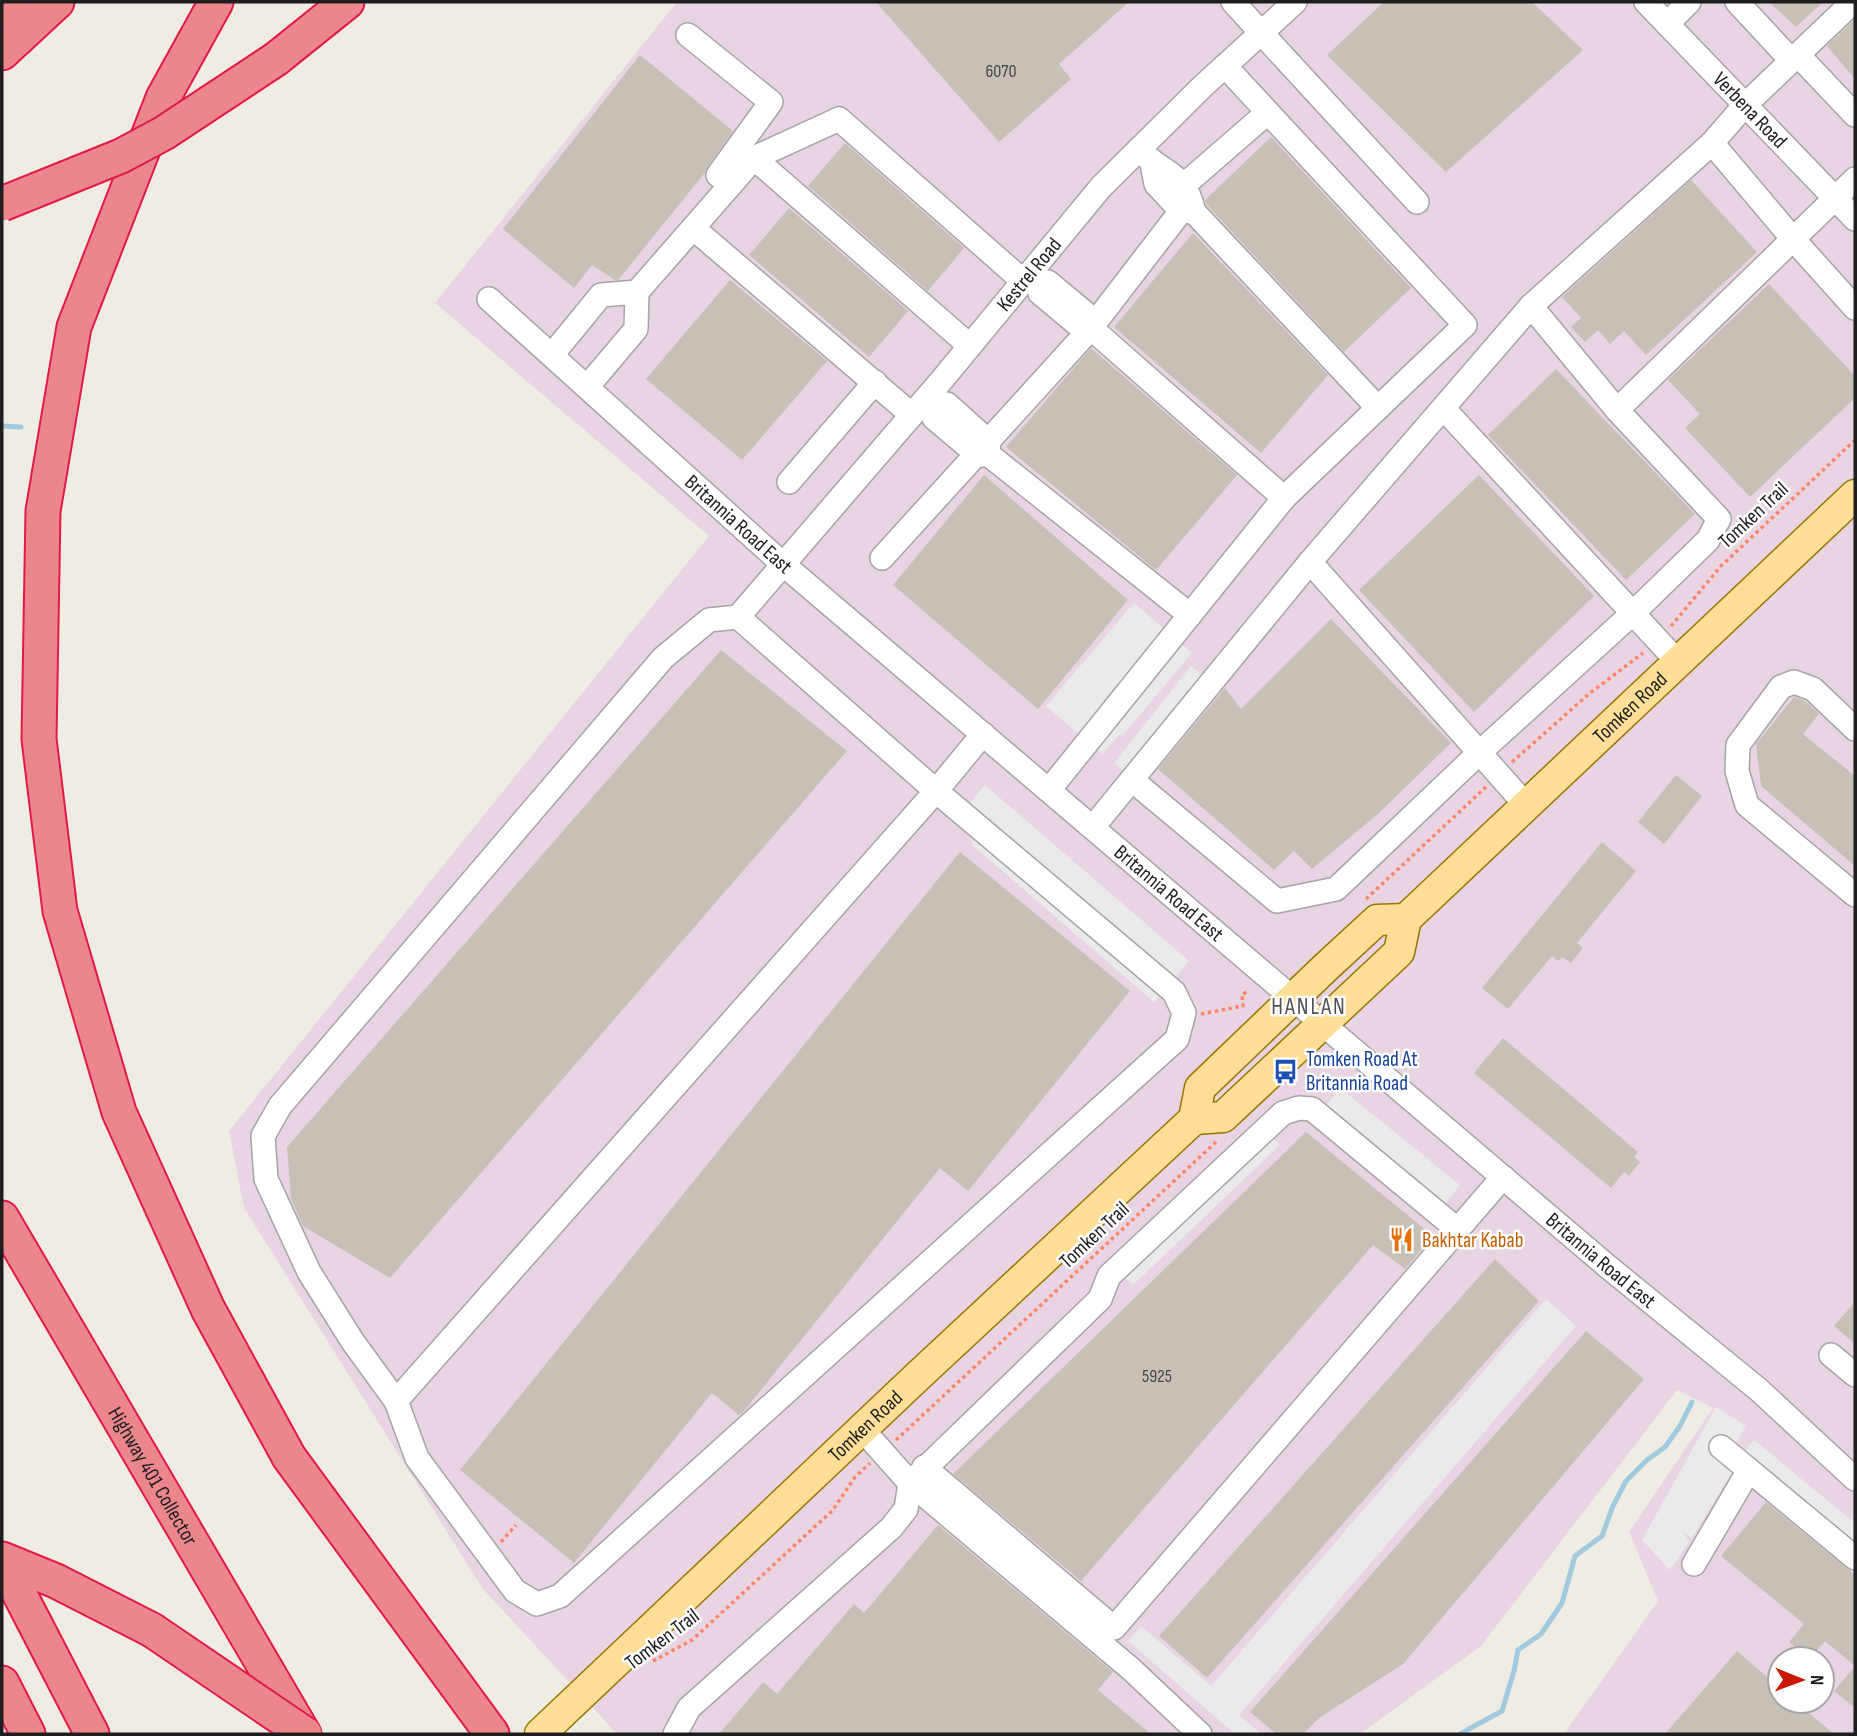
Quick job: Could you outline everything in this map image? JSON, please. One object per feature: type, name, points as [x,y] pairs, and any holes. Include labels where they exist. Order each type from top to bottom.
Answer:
[{"type":"highway","points":[[2,19],[19,2]]},
{"type":"highway","points":[[2,53],[57,2]]},
{"type":"highway","points":[[216,2],[163,98],[74,327],[43,510],[39,739],[60,911],[119,1112],[208,1309],[289,1457],[483,1722]]},
{"type":"highway","points":[[2,204],[132,150],[194,114],[276,59],[347,2]]},
{"type":"highway","name":"Highway 401 Collector","points":[[2,1218],[304,1734]]},
{"type":"highway","points":[[2,1559],[56,1581],[152,1630],[304,1734]]},
{"type":"highway","points":[[2,1559],[92,1734]]},
{"type":"highway","points":[[2,1683],[27,1734]]},
{"type":"main road","name":"Tomken Road","points":[[1406,919],[1855,495]]},
{"type":"main road","points":[[1406,919],[1399,952],[1323,1024],[1223,1117],[1194,1119],[1200,1088],[1294,998],[1377,920],[1406,919]]},
{"type":"main road","name":"Tomken Road","points":[[540,1734],[1194,1119]]},
{"type":"street","points":[[1233,2],[1417,202]]},
{"type":"street","name":"Kestrel Road","points":[[738,617],[925,407],[970,346],[1031,280],[1101,187],[1145,156],[1225,66],[1295,2]]},
{"type":"street","name":"Verbena Road","points":[[1646,2],[1855,219]]},
{"type":"street","points":[[1667,24],[1689,2]]},
{"type":"street","points":[[1737,2],[1855,115]]},
{"type":"street","points":[[1093,827],[1310,562],[1531,306],[1712,143],[1745,105],[1853,2]]},
{"type":"street","points":[[688,35],[771,103],[718,175],[730,185]]},
{"type":"street","points":[[1049,790],[1284,498],[1465,325],[1225,66]]},
{"type":"street","points":[[1183,186],[1267,113]]},
{"type":"street","points":[[587,387],[636,329],[637,292],[754,158],[839,119],[1031,280],[1048,282],[1084,313],[1089,326],[1284,498]]},
{"type":"street","points":[[1712,143],[1855,308]]},
{"type":"street","points":[[1145,156],[1156,184],[1188,212],[1378,408]]},
{"type":"street","points":[[882,558],[984,450],[1188,212],[1190,194],[1170,170],[1145,156]]},
{"type":"street","points":[[754,158],[970,346]]},
{"type":"street","points":[[1617,410],[1855,179]]},
{"type":"street","points":[[693,228],[875,383],[925,407],[947,404],[984,450],[1190,615]]},
{"type":"street","points":[[552,355],[601,295],[637,292]]},
{"type":"street","name":"Britannia Road East","points":[[489,299],[784,565],[1617,1275],[1759,1390],[1855,1479]]},
{"type":"street","points":[[1132,780],[1278,901],[1336,889],[1708,540],[1719,519],[1617,410],[1531,306]]},
{"type":"street","points":[[789,482],[875,383]]},
{"type":"street","points":[[1444,409],[1677,661]]},
{"type":"street","points":[[1310,562],[1526,805]]},
{"type":"street","points":[[738,617],[936,791],[1174,992],[1184,1013],[1177,1039],[560,1596],[537,1604],[514,1591],[417,1458],[396,1401],[353,1342],[309,1272],[266,1179],[263,1136],[289,1095],[663,658],[709,620],[738,617]]},
{"type":"street","points":[[1855,729],[1813,689],[1794,682],[1781,687],[1738,746],[1737,771],[1747,805],[1855,895]]},
{"type":"street","points":[[396,1401],[936,791],[983,734]]},
{"type":"street","points":[[676,1734],[689,1708],[891,1528],[906,1509],[917,1475],[1100,1299],[1109,1276],[1283,1113],[1299,1108],[1312,1109],[1458,1230]]},
{"type":"street","points":[[862,1429],[1114,1628],[1503,1177]]},
{"type":"street","points":[[1831,1355],[1855,1375]]},
{"type":"street","points":[[1721,1447],[1855,1558]]},
{"type":"street","points":[[1694,1564],[1749,1470]]},
{"type":"street","points":[[917,1475],[1200,1734]]},
{"type":"path","name":"Tomken Trail","points":[[1679,619],[1721,566],[1855,440]]},
{"type":"path","points":[[1516,758],[1590,693],[1639,656]]},
{"type":"path","points":[[1366,900],[1485,789]]},
{"type":"path","points":[[1184,1013],[1196,1015],[1243,1006],[1241,994],[1247,992]]},
{"type":"path","name":"Tomken Trail","points":[[903,1434],[1216,1141]]},
{"type":"path","name":"Tomken Trail","points":[[644,1669],[654,1660],[692,1640],[833,1510],[855,1477]]},
{"type":"shaded area","points":[[677,2],[1855,2],[1855,1734],[1564,1734],[1658,1601],[1629,1532],[1713,1408],[1677,1390],[1481,1646],[1360,1734],[617,1734],[483,1589],[244,1208],[229,1131],[709,536],[435,303]]},
{"type":"shaded area","points":[[1134,603],[1192,653],[1122,736],[1120,734],[1102,754],[1046,706]]},
{"type":"shaded area","points":[[1191,666],[1203,676],[1126,773],[1114,763]]},
{"type":"shaded area","points":[[985,785],[1189,961],[1154,1002],[971,844],[981,832],[960,815]]},
{"type":"shaded area","points":[[1340,1088],[1460,1185],[1433,1219],[1313,1122]]},
{"type":"shaded area","points":[[1268,1133],[1280,1145],[1133,1285],[1121,1274]]},
{"type":"shaded area","points":[[1546,1299],[1576,1326],[1239,1715],[1261,1734],[1235,1734],[1128,1641],[1141,1626],[1211,1686]]},
{"type":"shaded area","points":[[1716,1407],[1746,1426],[1722,1466],[1732,1472],[1692,1538],[1682,1532],[1689,1542],[1670,1570],[1642,1540]]},
{"type":"shaded area","points":[[1754,1440],[1855,1523],[1855,1567],[1733,1466]]},
{"type":"building","points":[[876,2],[1129,2],[1059,64],[1071,79],[999,142]]},
{"type":"building","points":[[1384,2],[1532,2],[1583,50],[1446,172],[1327,55]]},
{"type":"building","points":[[1769,2],[1823,2],[1796,27]]},
{"type":"building","points":[[1855,19],[1855,79],[1827,46]]},
{"type":"building","points":[[640,55],[733,131],[704,174],[618,280],[592,265],[574,288],[503,229]]},
{"type":"building","points":[[1271,137],[1411,288],[1344,352],[1205,200]]},
{"type":"building","points":[[845,143],[964,248],[928,291],[808,186]]},
{"type":"building","points":[[1691,180],[1757,252],[1646,355],[1624,331],[1610,344],[1598,330],[1585,342],[1571,327],[1581,318],[1562,297]]},
{"type":"building","points":[[789,208],[908,311],[869,357],[749,255]]},
{"type":"building","points":[[1193,233],[1328,375],[1261,453],[1114,327]]},
{"type":"building","points":[[730,280],[827,361],[742,460],[646,379]]},
{"type":"building","points":[[1769,284],[1855,376],[1855,398],[1750,497],[1685,428],[1700,414],[1668,380]]},
{"type":"building","points":[[1091,348],[1237,475],[1156,570],[1006,447]]},
{"type":"building","points":[[1556,369],[1695,514],[1626,580],[1488,435]]},
{"type":"building","points":[[984,475],[1128,600],[1038,709],[893,585]]},
{"type":"building","points":[[1479,475],[1594,596],[1474,712],[1359,590]]},
{"type":"building","points":[[1331,619],[1451,743],[1378,814],[1312,869],[1294,851],[1274,870],[1158,769],[1225,688],[1241,709]]},
{"type":"building","points":[[721,650],[847,751],[390,1278],[303,1226],[291,1199],[287,1147]]},
{"type":"building","points":[[1794,697],[1805,701],[1819,714],[1803,734],[1855,776],[1855,866],[1761,786],[1756,744]]},
{"type":"building","points":[[1676,775],[1702,796],[1664,844],[1638,822]]},
{"type":"building","points":[[1602,842],[1636,871],[1577,943],[1583,948],[1571,963],[1562,957],[1558,961],[1552,956],[1508,1009],[1482,988]]},
{"type":"building","points":[[960,852],[1130,991],[968,1191],[940,1168],[743,1412],[739,1415],[712,1393],[574,1563],[460,1470]]},
{"type":"building","points":[[1503,1038],[1638,1152],[1634,1157],[1640,1162],[1629,1176],[1624,1172],[1611,1188],[1474,1073]]},
{"type":"building","points":[[1306,1132],[1433,1236],[1405,1269],[1373,1245],[1081,1581],[953,1474]]},
{"type":"building","points":[[1495,1259],[1539,1301],[1207,1678],[1159,1636]]},
{"type":"building","points":[[1855,1302],[1855,1344],[1834,1326]]},
{"type":"building","points":[[1586,1331],[1644,1379],[1403,1664],[1319,1718],[1303,1734],[1276,1734],[1250,1712]]},
{"type":"building","points":[[1766,1502],[1855,1575],[1855,1666],[1836,1650],[1836,1645],[1830,1645],[1825,1641],[1821,1645],[1793,1645],[1789,1642],[1804,1624],[1721,1556]]},
{"type":"building","points":[[938,1525],[1113,1672],[1098,1690],[1151,1734],[719,1734],[763,1682],[777,1694],[854,1604],[864,1613]]},
{"type":"building","points":[[1737,1651],[1766,1676],[1766,1715],[1812,1715],[1834,1734],[1665,1734]]},
{"type":"building","points":[[1855,1666],[1855,1708],[1836,1693],[1836,1689]]},
{"type":"waterway","points":[[2,426],[21,427]]},
{"type":"waterway","points":[[1460,1734],[1502,1711],[1518,1650],[1541,1634],[1562,1603],[1575,1556],[1602,1536],[1626,1481],[1665,1447],[1692,1402]]},
{"type":"place","name":"Tomken Road At Britannia Road","points":[[1286,1071]]},
{"type":"place","name":"Bakhtar Kabab","points":[[1402,1240]]},
{"type":"district","name":"HANLAN","points":[[1309,1006]]}]
